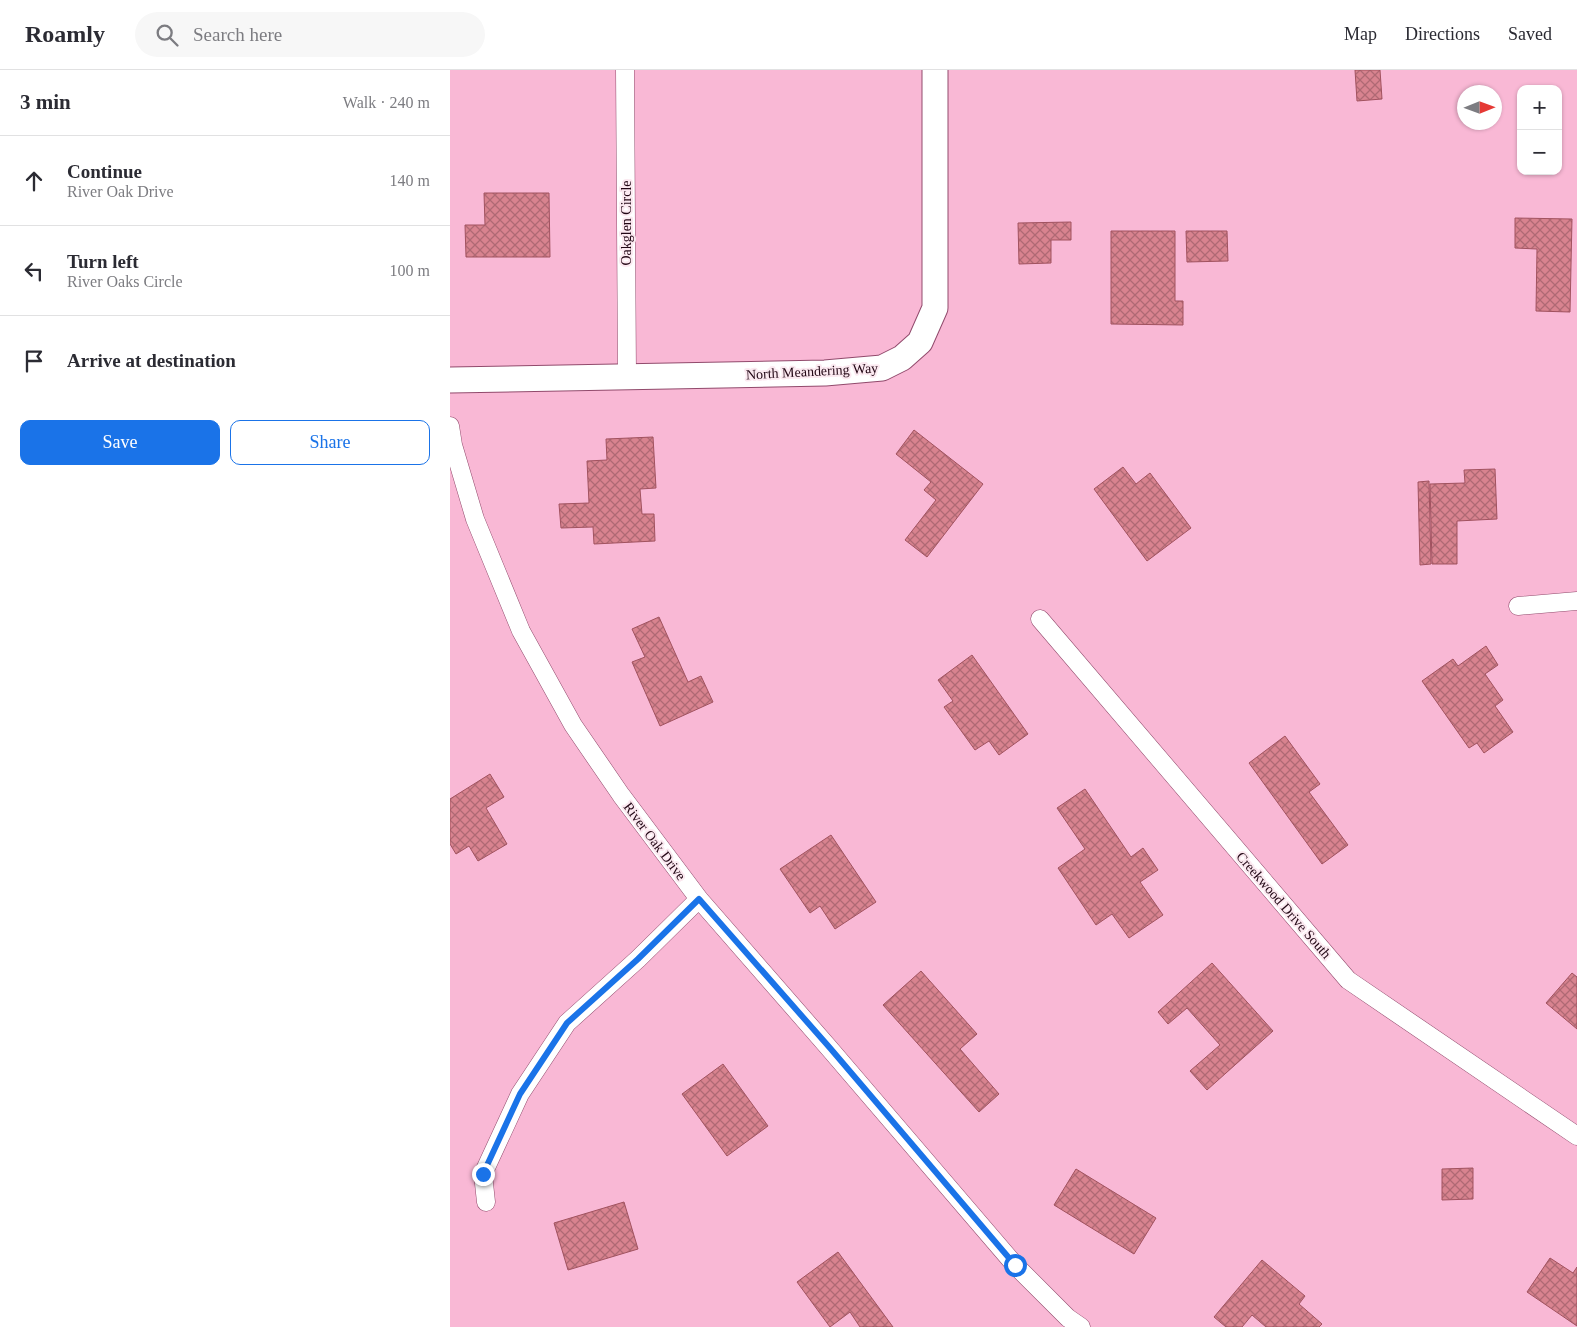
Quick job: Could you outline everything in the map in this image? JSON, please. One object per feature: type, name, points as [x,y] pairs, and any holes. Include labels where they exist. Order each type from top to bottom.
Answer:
[{"type":"street","name":"Oakglen Circle","points":[[625,70],[627,376]]},
{"type":"street","name":"North Meandering Way","points":[[450,380],[825,373],[882,368],[902,358],[920,342],[935,308],[935,70]]},
{"type":"street","name":"River Oak Drive","points":[[450,426],[453,445],[475,519],[521,631],[573,725],[621,795],[699,899],[830,1048],[1015,1265],[1068,1318],[1081,1327]]},
{"type":"street","points":[[1518,606],[1577,601]]},
{"type":"street","name":"Creekwood Drive South","points":[[1040,619],[1348,980],[1577,1136]]},
{"type":"street","points":[[486,1202],[483,1174],[520,1094],[567,1023],[638,959],[699,899]]},
{"type":"building","points":[[1355,70],[1380,70],[1382,99],[1357,101]]},
{"type":"building","points":[[484,193],[549,193],[550,257],[466,257],[465,225],[485,225]]},
{"type":"building","points":[[1515,218],[1572,219],[1570,312],[1536,311],[1537,249],[1515,248]]},
{"type":"building","points":[[1071,222],[1071,240],[1051,240],[1051,263],[1019,264],[1018,223]]},
{"type":"building","points":[[1111,231],[1175,231],[1175,301],[1183,301],[1183,325],[1111,324]]},
{"type":"building","points":[[1186,231],[1227,231],[1228,261],[1187,262]]},
{"type":"building","points":[[914,430],[983,484],[927,557],[905,540],[936,500],[924,490],[931,482],[896,454]]},
{"type":"building","points":[[653,437],[656,488],[640,489],[642,514],[654,514],[655,541],[594,544],[593,527],[561,528],[559,504],[589,503],[587,461],[607,460],[606,439]]},
{"type":"building","points":[[1123,467],[1136,484],[1150,473],[1191,528],[1147,561],[1094,489]]},
{"type":"building","points":[[1495,469],[1497,519],[1457,521],[1457,564],[1432,564],[1430,484],[1465,483],[1464,470]]},
{"type":"building","points":[[1429,481],[1431,564],[1420,565],[1418,482]]},
{"type":"building","points":[[659,617],[688,682],[701,676],[713,702],[660,726],[632,662],[645,657],[632,629]]},
{"type":"building","points":[[1486,646],[1498,665],[1485,674],[1503,700],[1495,706],[1513,732],[1484,753],[1477,743],[1469,748],[1422,681],[1453,659],[1458,666]]},
{"type":"building","points":[[972,655],[1028,734],[999,755],[989,741],[975,750],[944,707],[953,701],[938,680]]},
{"type":"building","points":[[1285,736],[1320,784],[1309,792],[1348,845],[1322,864],[1249,763]]},
{"type":"building","points":[[490,774],[504,797],[486,808],[507,844],[478,861],[469,846],[456,854],[450,844],[450,799]]},
{"type":"building","points":[[1085,789],[1131,857],[1143,848],[1158,870],[1140,882],[1163,915],[1129,938],[1112,914],[1096,925],[1058,868],[1085,849],[1057,808]]},
{"type":"building","points":[[831,835],[876,902],[835,929],[820,906],[810,913],[780,869]]},
{"type":"building","points":[[1212,963],[1273,1031],[1207,1090],[1190,1071],[1220,1045],[1187,1008],[1168,1024],[1158,1012]]},
{"type":"building","points":[[921,971],[977,1034],[960,1049],[999,1094],[979,1112],[883,1005]]},
{"type":"building","points":[[1572,973],[1577,977],[1577,1029],[1546,1003]]},
{"type":"building","points":[[723,1064],[768,1126],[727,1156],[682,1094]]},
{"type":"building","points":[[1473,1168],[1473,1199],[1442,1200],[1442,1169]]},
{"type":"building","points":[[1076,1169],[1156,1218],[1134,1254],[1054,1205]]},
{"type":"building","points":[[624,1202],[638,1249],[568,1270],[554,1223]]},
{"type":"building","points":[[838,1252],[893,1327],[860,1327],[850,1312],[830,1327],[797,1282]]},
{"type":"building","points":[[1550,1258],[1573,1273],[1577,1267],[1577,1326],[1527,1292]]},
{"type":"building","points":[[1262,1260],[1305,1296],[1299,1304],[1322,1324],[1319,1327],[1266,1327],[1252,1315],[1242,1327],[1226,1327],[1214,1317]]},
{"type":"route","points":[[483,1174],[520,1094],[567,1023],[638,959],[699,899],[830,1048],[1015,1265]]}]
